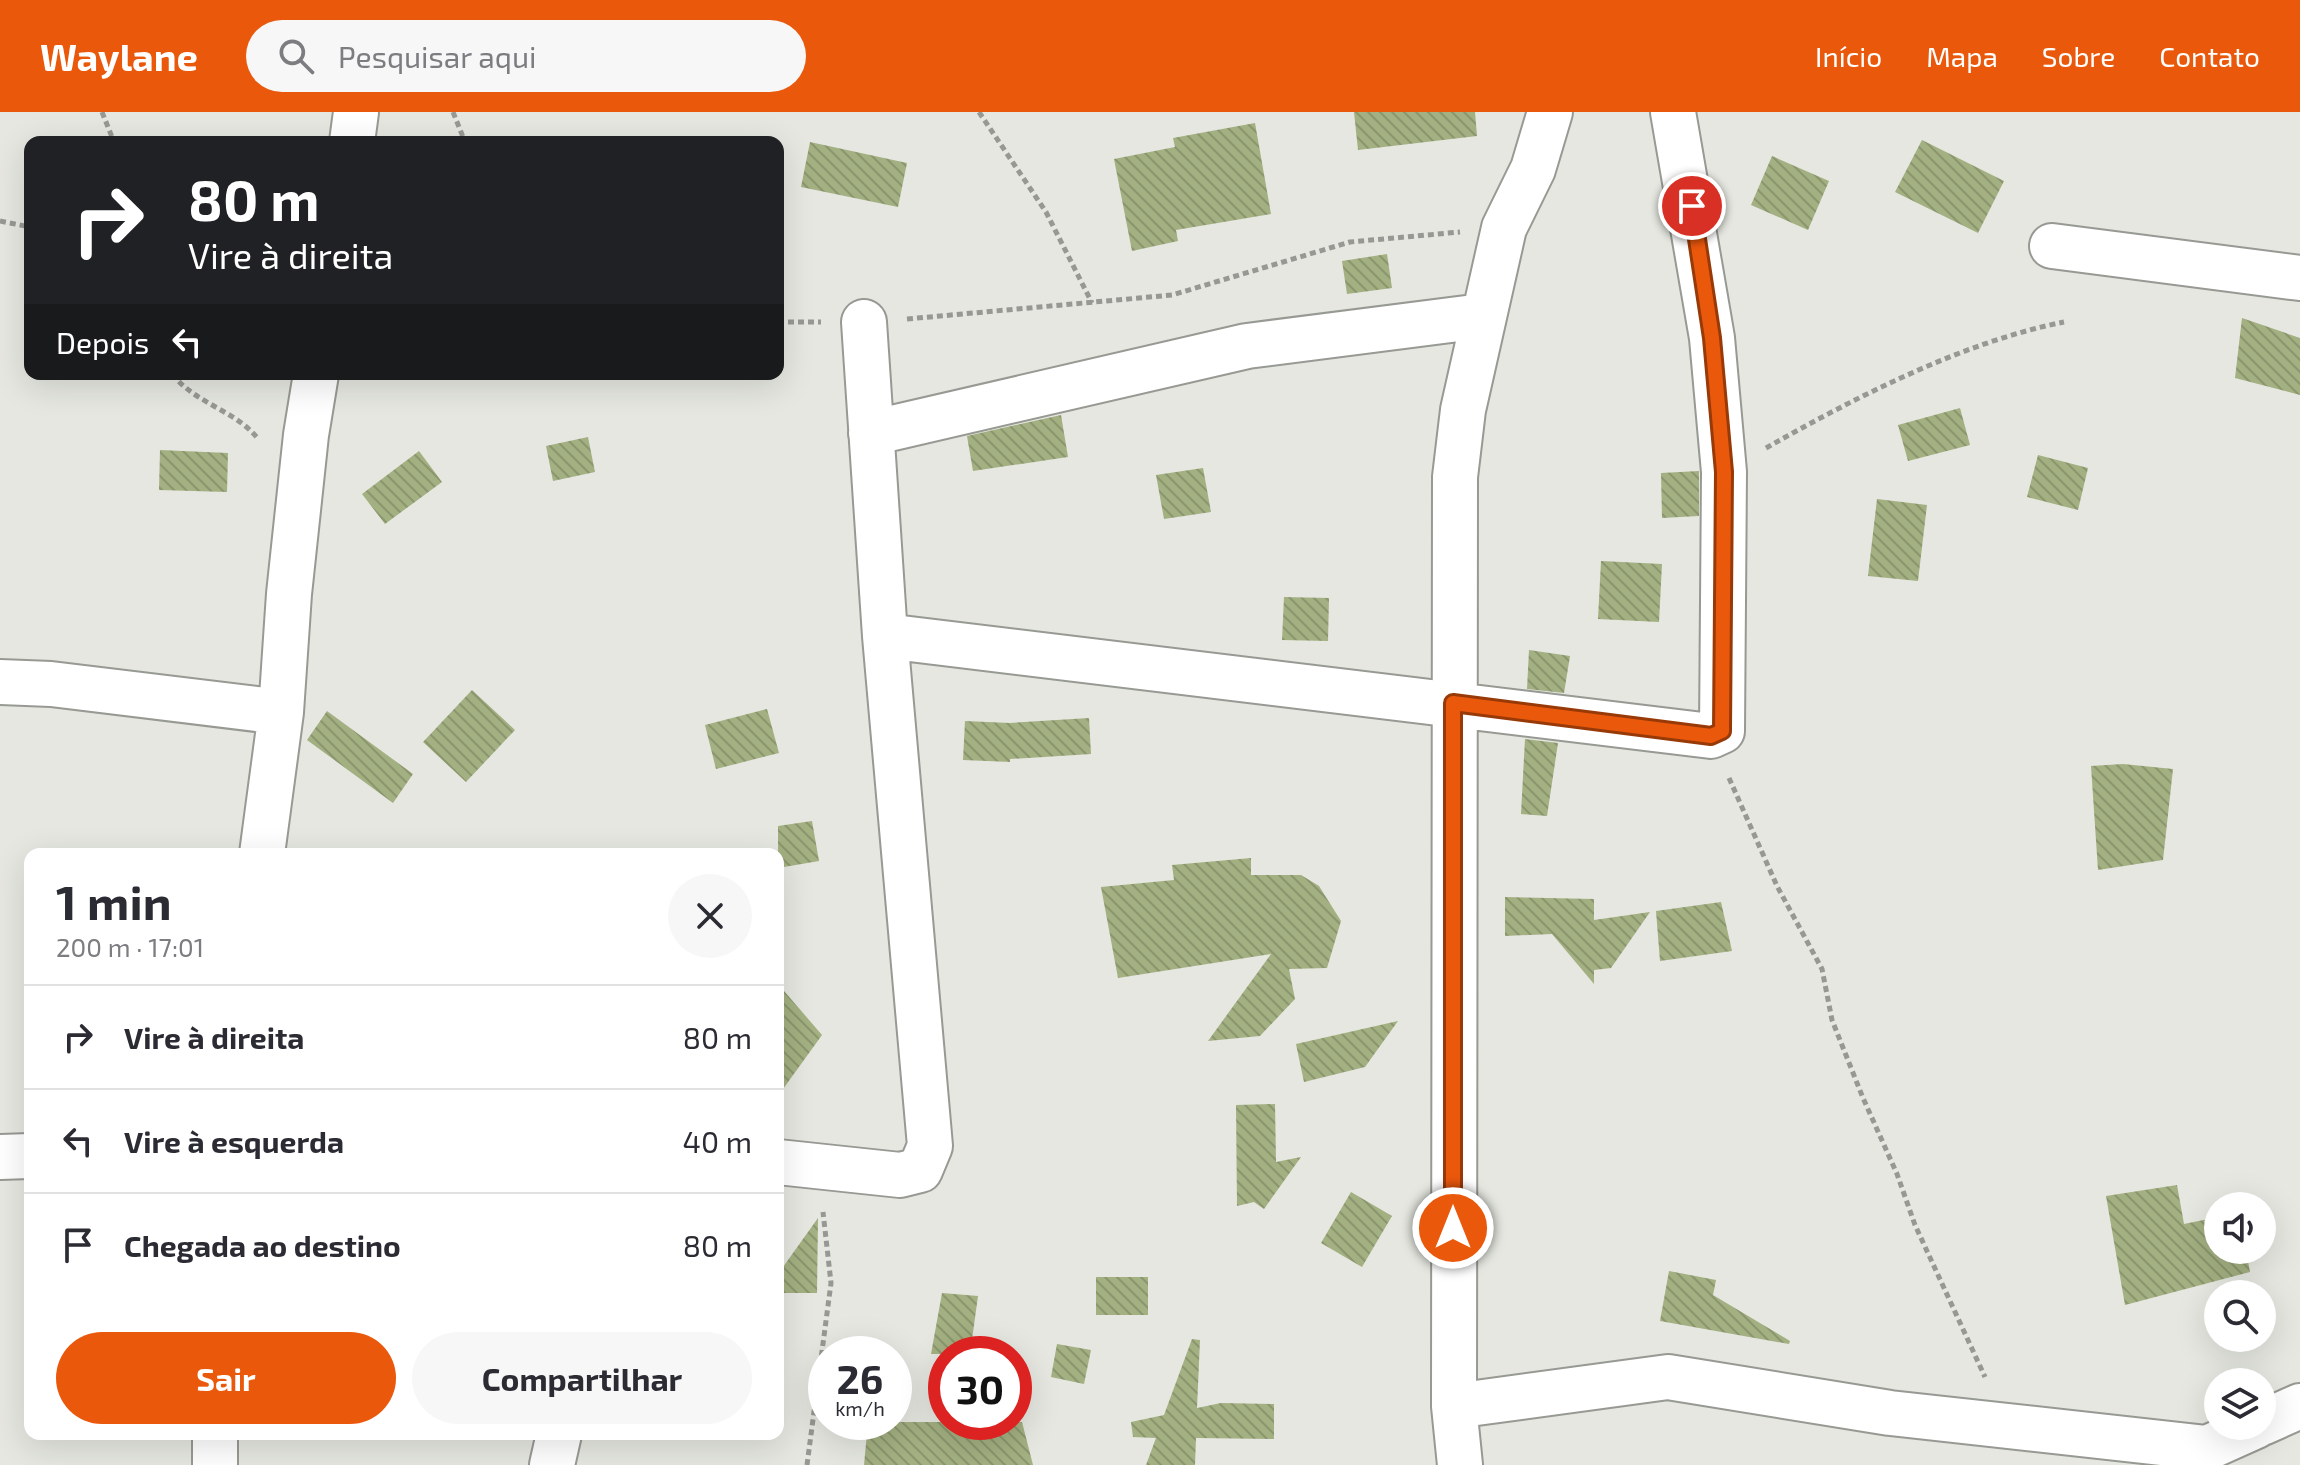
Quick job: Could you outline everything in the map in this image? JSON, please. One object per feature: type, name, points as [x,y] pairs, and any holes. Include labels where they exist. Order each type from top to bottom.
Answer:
[{"type":"street","points":[[353,136],[356,112]]},
{"type":"street","points":[[1460,1465],[1454,1406],[1455,477],[1463,410],[1504,228],[1533,169],[1550,112]]},
{"type":"street","points":[[885,636],[1711,736],[1722,731],[1724,472],[1710,324],[1673,112]]},
{"type":"street","points":[[2052,246],[2300,278]]},
{"type":"street","points":[[871,433],[1247,346],[1482,316]]},
{"type":"street","points":[[795,1164],[900,1175],[920,1170],[930,1146],[885,636],[864,322]]},
{"type":"street","points":[[263,848],[281,712],[289,594],[315,380]]},
{"type":"street","points":[[0,682],[51,684],[281,712]]},
{"type":"street","points":[[0,1157],[24,1156]]},
{"type":"street","points":[[1454,1406],[1668,1377],[1890,1413],[2207,1448],[2225,1440]]},
{"type":"street","points":[[2276,1417],[2300,1406]]},
{"type":"street","points":[[215,1440],[215,1465]]},
{"type":"street","points":[[552,1465],[558,1440]]},
{"type":"path","points":[[102,112],[112,136]]},
{"type":"path","points":[[453,112],[463,136]]},
{"type":"path","points":[[979,112],[1046,212],[1092,303]]},
{"type":"path","points":[[0,221],[24,226]]},
{"type":"path","points":[[784,322],[864,322],[1172,295],[1350,242],[1504,228]]},
{"type":"path","points":[[1724,472],[1832,411],[1983,345],[2025,329],[2064,322]]},
{"type":"path","points":[[177,380],[187,392],[248,426],[300,495]]},
{"type":"path","points":[[1711,736],[1777,886],[1822,969],[1832,1020],[1915,1225],[2009,1426]]},
{"type":"path","points":[[795,1164],[825,1222],[831,1283],[807,1465]]},
{"type":"building","points":[[1354,112],[1475,112],[1477,136],[1358,150]]},
{"type":"building","points":[[1255,123],[1271,214],[1176,230],[1178,241],[1132,251],[1114,159],[1175,147],[1173,138]]},
{"type":"building","points":[[1922,140],[2004,181],[1978,233],[1895,192]]},
{"type":"building","points":[[810,142],[907,163],[898,207],[801,187]]},
{"type":"building","points":[[1772,156],[1829,181],[1808,230],[1751,205]]},
{"type":"building","points":[[1387,254],[1392,288],[1347,294],[1342,261]]},
{"type":"building","points":[[2242,318],[2300,338],[2300,395],[2235,378]]},
{"type":"building","points":[[1960,408],[1970,445],[1908,461],[1898,425]]},
{"type":"building","points":[[1061,415],[1068,457],[973,471],[967,436]]},
{"type":"building","points":[[588,437],[595,472],[553,481],[546,446]]},
{"type":"building","points":[[160,450],[228,453],[227,492],[159,490]]},
{"type":"building","points":[[419,451],[442,482],[385,524],[362,494]]},
{"type":"building","points":[[2038,455],[2088,468],[2078,510],[2027,497]]},
{"type":"building","points":[[1203,468],[1211,512],[1164,519],[1156,475]]},
{"type":"building","points":[[1699,471],[1699,516],[1662,518],[1661,473]]},
{"type":"building","points":[[1877,499],[1927,505],[1918,581],[1868,576]]},
{"type":"building","points":[[1601,561],[1662,564],[1659,622],[1598,619]]},
{"type":"building","points":[[1284,597],[1329,598],[1328,641],[1282,640]]},
{"type":"building","points":[[1529,650],[1570,656],[1564,693],[1527,689]]},
{"type":"building","points":[[472,690],[515,730],[466,782],[423,742]]},
{"type":"building","points":[[767,709],[779,753],[716,769],[705,725]]},
{"type":"building","points":[[327,711],[413,774],[393,803],[307,740]]},
{"type":"building","points":[[1089,718],[1091,754],[1010,759],[1010,762],[963,760],[965,721],[1010,723]]},
{"type":"building","points":[[1525,739],[1558,743],[1547,816],[1521,814]]},
{"type":"building","points":[[2123,764],[2173,769],[2163,860],[2098,870],[2091,766]]},
{"type":"building","points":[[812,821],[819,861],[784,867],[784,848],[778,848],[778,826]]},
{"type":"building","points":[[1251,858],[1251,875],[1301,875],[1319,886],[1341,921],[1327,968],[1289,969],[1295,999],[1260,1036],[1208,1041],[1271,954],[1118,978],[1101,887],[1174,880],[1172,865]]},
{"type":"building","points":[[1505,897],[1594,899],[1594,920],[1650,912],[1611,968],[1594,970],[1594,984],[1552,934],[1505,936]]},
{"type":"building","points":[[1721,902],[1732,951],[1660,961],[1656,911]]},
{"type":"building","points":[[784,991],[822,1035],[784,1088]]},
{"type":"building","points":[[1398,1021],[1365,1067],[1304,1082],[1296,1044]]},
{"type":"building","points":[[1275,1104],[1276,1162],[1301,1157],[1264,1209],[1254,1202],[1237,1206],[1236,1105]]},
{"type":"building","points":[[2177,1185],[2184,1224],[2204,1220],[2204,1264],[2249,1264],[2250,1272],[2220,1280],[2204,1280],[2204,1284],[2125,1305],[2106,1196]]},
{"type":"building","points":[[1351,1192],[1392,1216],[1362,1267],[1321,1243]]},
{"type":"building","points":[[818,1218],[817,1293],[784,1293],[784,1266]]},
{"type":"building","points":[[1669,1271],[1716,1280],[1713,1295],[1790,1341],[1789,1344],[1660,1321]]},
{"type":"building","points":[[1096,1277],[1148,1277],[1148,1315],[1096,1315]]},
{"type":"building","points":[[942,1293],[978,1296],[972,1336],[934,1336]]},
{"type":"building","points":[[1192,1339],[1200,1340],[1197,1408],[1221,1403],[1274,1404],[1274,1439],[1196,1438],[1195,1465],[1146,1465],[1156,1438],[1133,1437],[1131,1422],[1164,1415]]},
{"type":"building","points":[[1057,1344],[1091,1350],[1084,1384],[1051,1377]]},
{"type":"building","points":[[912,1422],[928,1422],[928,1440],[1027,1440],[1033,1465],[864,1465],[866,1440],[912,1440]]},
{"type":"route","points":[[1453,1228],[1453,703],[1711,736],[1722,731],[1724,472],[1712,338],[1692,206]]}]
